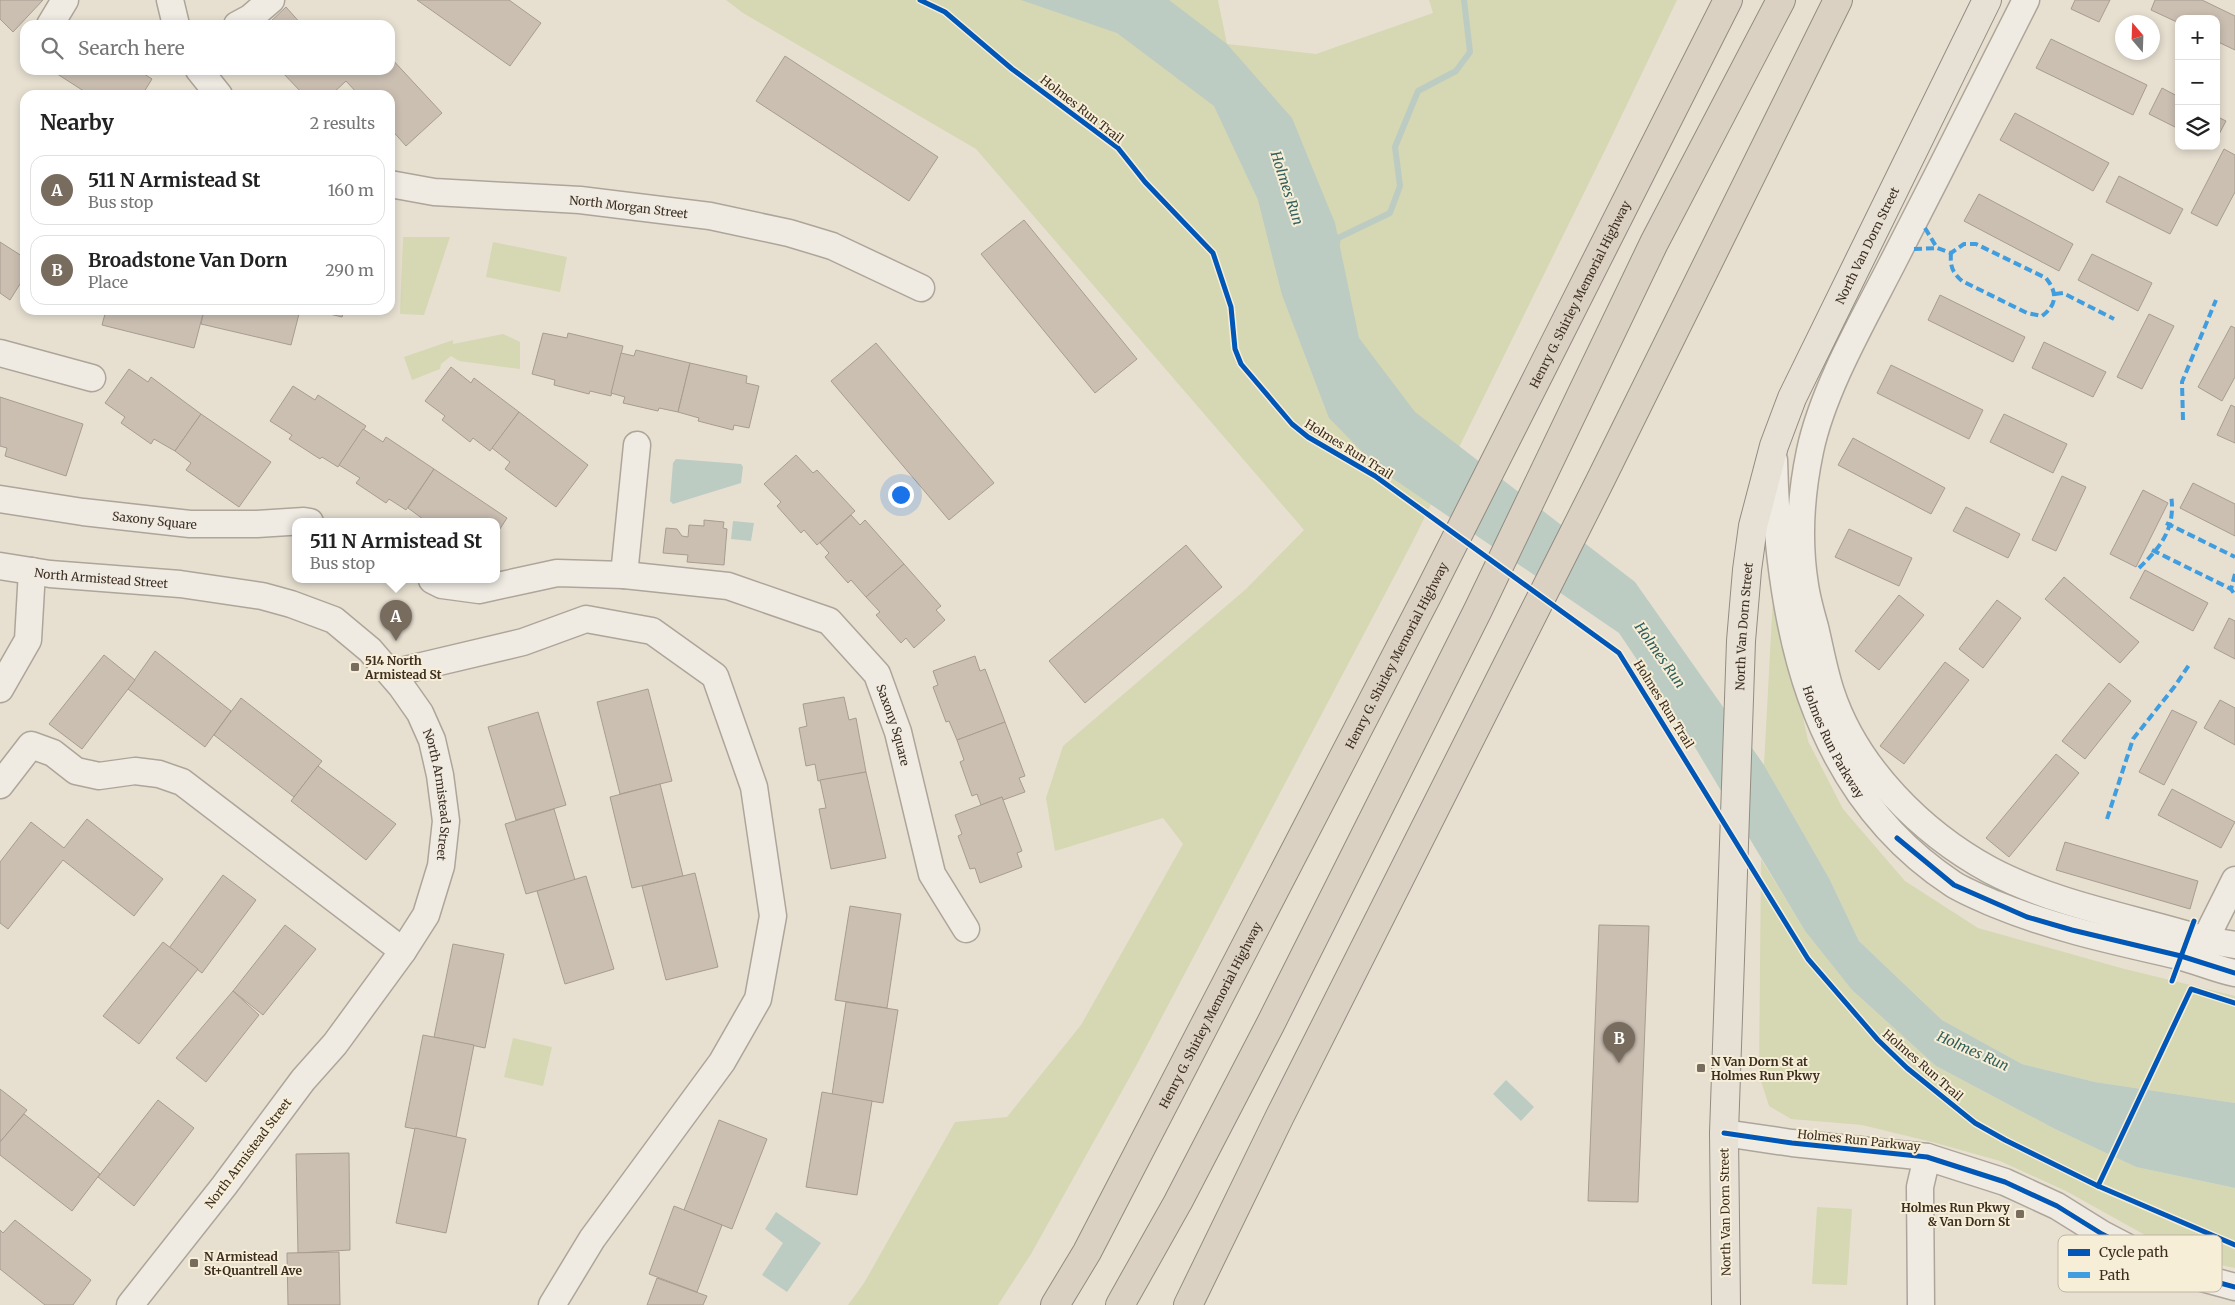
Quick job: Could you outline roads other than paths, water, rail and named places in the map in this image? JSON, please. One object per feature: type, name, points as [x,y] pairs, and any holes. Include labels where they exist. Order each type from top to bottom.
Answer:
[{"type":"highway","name":"Henry G. Shirley Memorial Highway","points":[[1055,1305],[1091,1243],[1424,601],[1728,0]]},
{"type":"highway","points":[[1120,1305],[1178,1202],[1270,1025],[1478,610],[1654,243],[1781,0]]},
{"type":"highway","points":[[1188,1305],[1280,1116],[1600,481],[1838,0]]},
{"type":"main road","name":"North Van Dorn Street","points":[[1726,1305],[1724,1133],[1738,715],[1741,641],[1753,526],[1774,446],[1809,362],[1986,0]]},
{"type":"street","points":[[53,20],[65,0]]},
{"type":"street","points":[[170,0],[175,20]]},
{"type":"street","points":[[246,20],[271,0]]},
{"type":"street","points":[[2026,0],[1865,317],[1823,406],[1810,452],[1804,491],[1801,531],[1805,585],[1831,693],[1845,725],[1864,759],[1893,794],[1914,815],[1953,847],[1990,870],[2028,888],[2205,940],[2235,946],[2230,972]]},
{"type":"street","points":[[203,75],[215,90]]},
{"type":"street","name":"North Morgan Street","points":[[395,185],[434,192],[580,200],[710,216],[789,233],[832,246],[921,288]]},
{"type":"street","points":[[0,353],[92,378]]},
{"type":"street","points":[[624,575],[637,445]]},
{"type":"street","name":"Holmes Run Parkway","points":[[1774,446],[1776,501],[1785,582],[1795,645],[1828,741],[1845,772],[1864,800],[1897,838],[1954,885],[2026,917],[2181,956],[2230,972]]},
{"type":"street","name":"Saxony Square","points":[[0,499],[83,512],[190,524],[257,524],[292,521]]},
{"type":"street","name":"North Armistead Street","points":[[0,566],[32,572],[180,584],[262,596],[291,604],[334,620],[370,650],[392,673],[420,713],[432,740],[440,775],[446,821],[441,866],[426,914],[403,951],[336,1044],[303,1080],[229,1179],[130,1305]]},
{"type":"street","points":[[0,689],[28,640],[32,572]]},
{"type":"street","name":"Saxony Square","points":[[438,583],[479,590],[557,573],[624,575],[728,586],[829,621],[877,674],[898,732],[932,874],[966,930]]},
{"type":"street","points":[[392,673],[523,642],[586,619],[652,631],[715,676],[754,787],[773,916],[758,999],[722,1062],[592,1239],[552,1305]]},
{"type":"street","points":[[0,785],[31,745],[53,753],[76,771],[99,776],[135,771],[151,773],[182,782],[403,951]]},
{"type":"street","points":[[2205,940],[2235,880]]},
{"type":"street","name":"Holmes Run Parkway","points":[[1724,1133],[1792,1143],[1927,1157],[2005,1182],[2057,1206],[2104,1235]]},
{"type":"street","points":[[1921,1305],[1920,1187],[1927,1157]]},
{"type":"street","name":"Holmes Run Parkway","points":[[2222,1284],[2235,1288]]},
{"type":"water","name":"Holmes Run","points":[[1021,0],[1169,0],[1227,44],[1292,118],[1335,223],[1359,338],[1415,412],[1635,582],[1764,765],[1829,878],[1859,941],[1942,1020],[2022,1064],[2095,1082],[2235,1103],[2235,1188],[2136,1167],[2055,1129],[1936,1066],[1852,990],[1805,931],[1687,734],[1619,633],[1379,469],[1329,418],[1282,295],[1258,200],[1214,106],[1117,33]]},
{"type":"water","points":[[676,459],[741,464],[743,467],[741,483],[673,504],[670,501],[673,463]]},
{"type":"water","points":[[733,521],[754,523],[751,541],[731,539]]},
{"type":"water","points":[[1506,1080],[1534,1107],[1521,1121],[1493,1094]]},
{"type":"water","points":[[776,1212],[821,1243],[787,1292],[762,1275],[783,1243],[765,1229]]},
{"type":"waterway","points":[[1337,244],[1338,238],[1390,213],[1400,186],[1395,147],[1418,91],[1456,71],[1470,52],[1464,0]]},
{"type":"place","name":"511 N Armistead St","points":[[396,641]]},
{"type":"place","name":"514 North Armistead St","points":[[355,667]]},
{"type":"place","name":"Broadstone Van Dorn","points":[[1619,1063]]},
{"type":"place","name":"N Van Dorn St at Holmes Run Pkwy","points":[[1701,1068]]},
{"type":"place","name":"Holmes Run Pkwy & Van Dorn St","points":[[2020,1214]]},
{"type":"place","name":"N Armistead St+Quantrell Ave","points":[[194,1263]]}]
